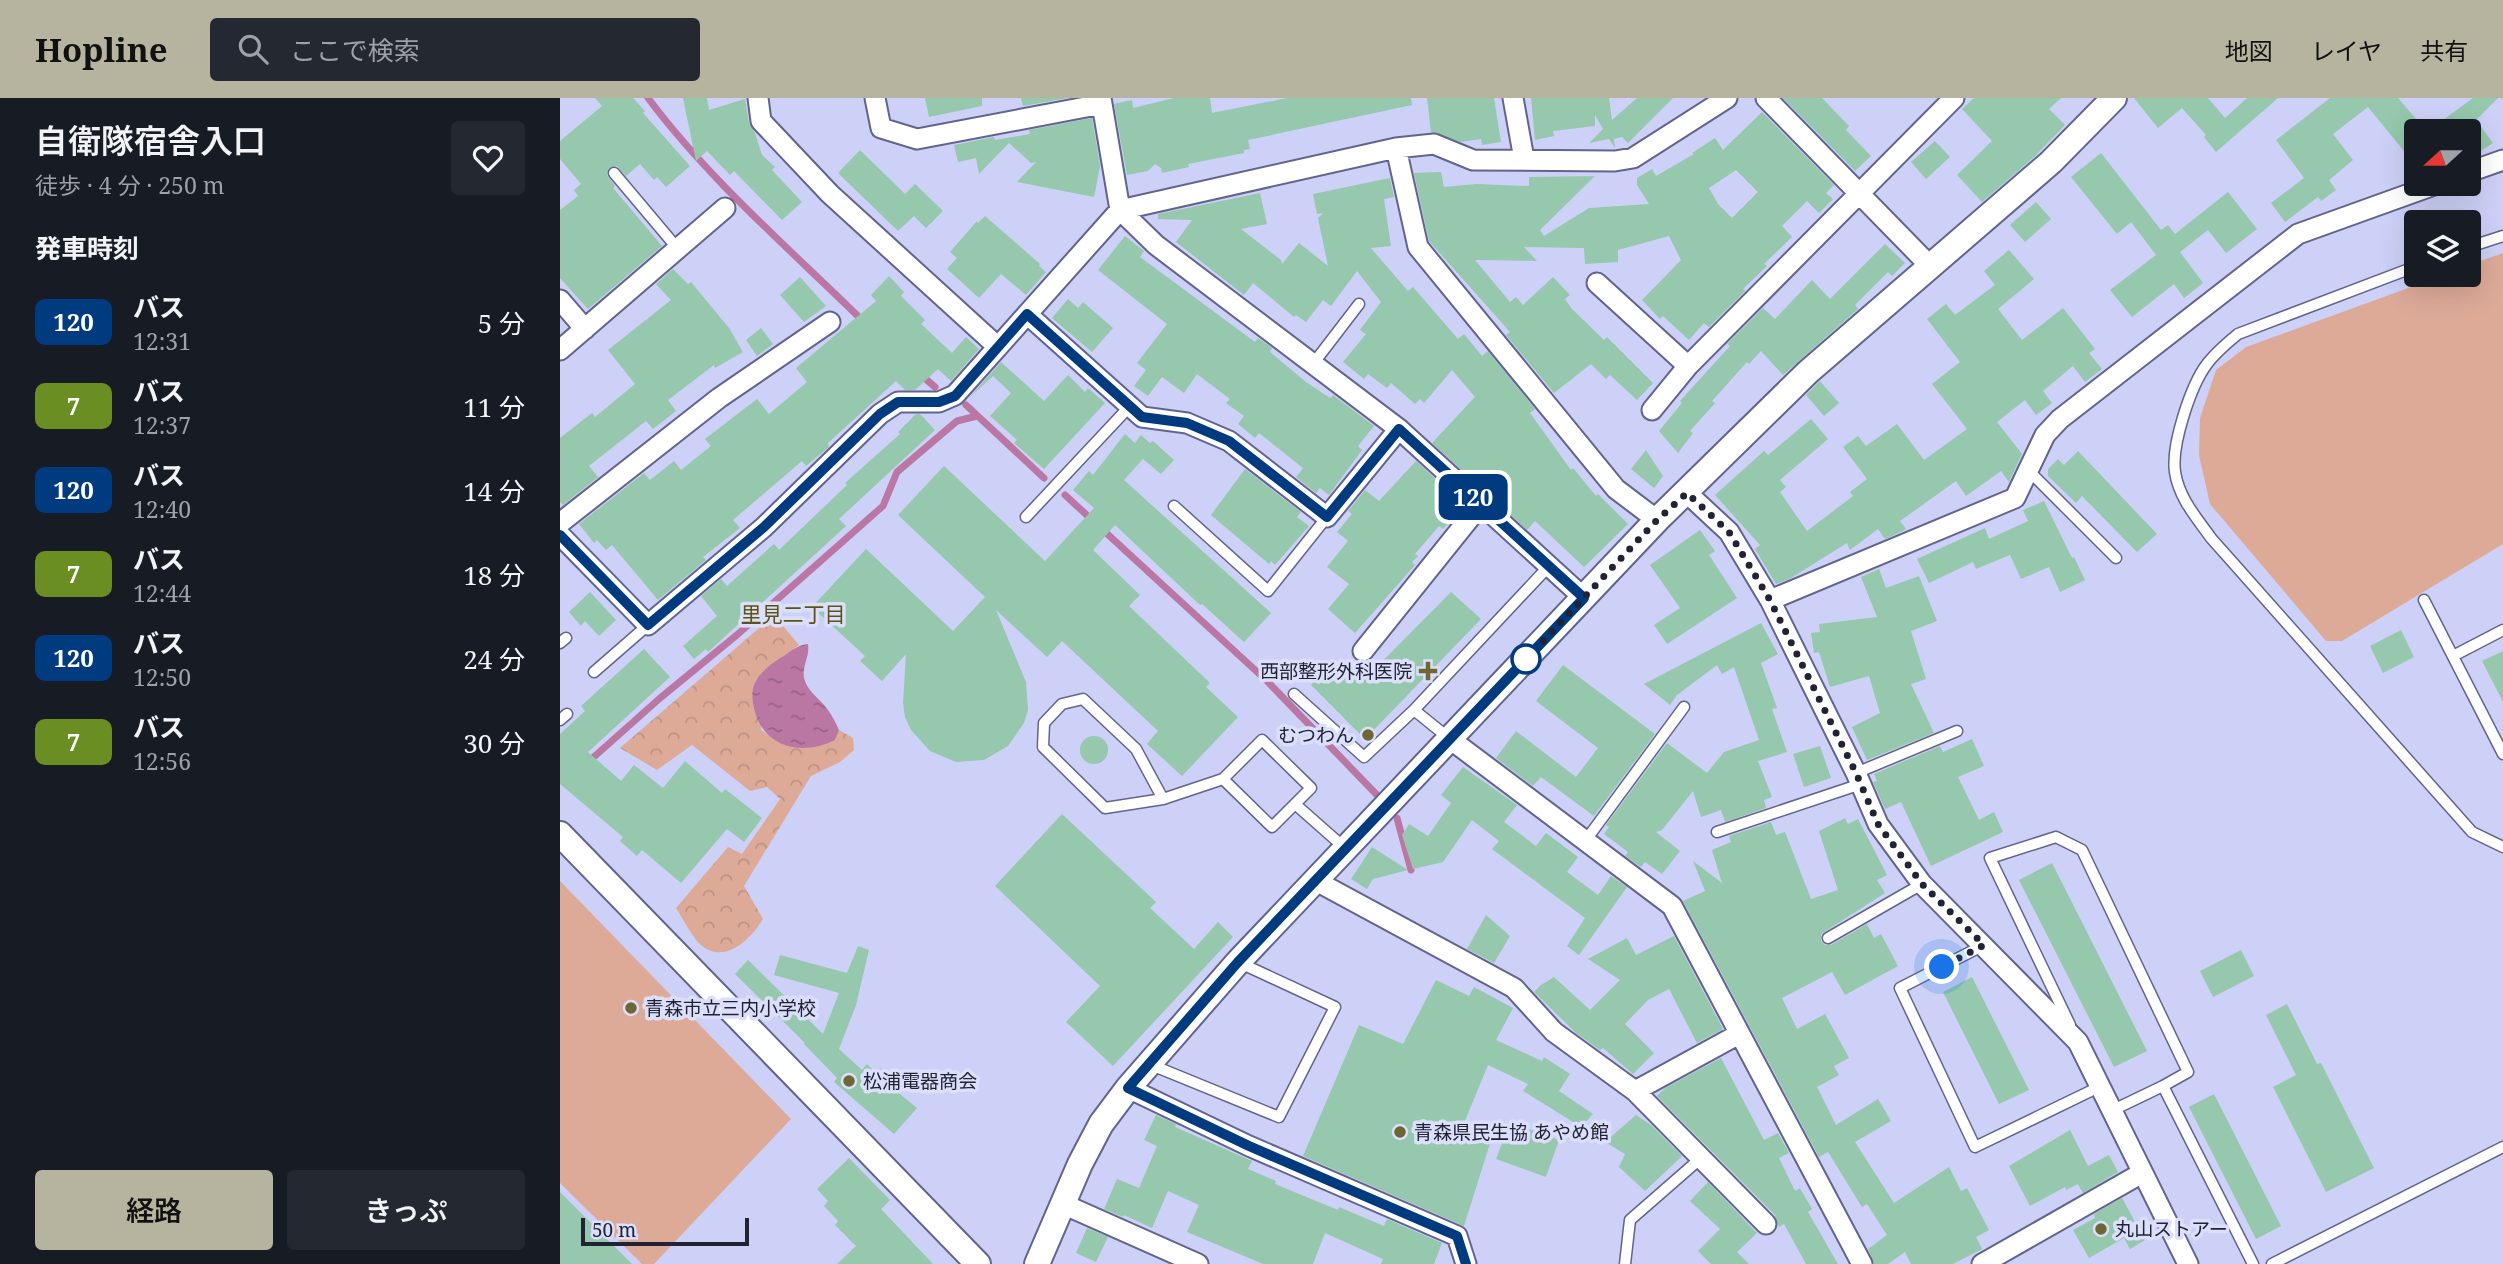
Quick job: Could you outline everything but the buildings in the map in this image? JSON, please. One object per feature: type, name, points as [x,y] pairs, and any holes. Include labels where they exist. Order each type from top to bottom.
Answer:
[{"type":"street","points":[[758,98],[761,121],[830,194],[998,347]]},
{"type":"street","points":[[876,98],[881,128],[917,139],[1101,101],[1120,210],[1156,245],[1399,429],[1584,598]]},
{"type":"street","points":[[1513,98],[1524,159]]},
{"type":"street","points":[[560,535],[648,625],[764,527],[880,414],[898,402],[939,402],[955,396],[1120,210],[1396,148],[1434,144],[1474,160],[1615,161],[1633,158],[1727,98]]},
{"type":"street","points":[[1766,98],[1931,267]]},
{"type":"street","points":[[1652,410],[1688,366],[1954,98]]},
{"type":"street","points":[[1037,1264],[1101,1124],[1128,1088],[1238,962],[1657,520],[1808,372],[2051,162],[2114,98]]},
{"type":"street","points":[[1396,148],[1418,247],[1616,489],[1657,520]]},
{"type":"street","points":[[2482,167],[2503,160]]},
{"type":"street","points":[[1770,600],[2015,498],[2045,435],[2060,419],[2298,234],[2404,196]]},
{"type":"street","points":[[560,351],[725,208]]},
{"type":"street","points":[[1597,284],[1688,366]]},
{"type":"street","points":[[560,300],[585,329]]},
{"type":"street","points":[[1027,314],[1142,417],[1187,423],[1229,441],[1327,517],[1399,429]]},
{"type":"street","points":[[560,523],[719,398],[831,321]]},
{"type":"street","points":[[1687,493],[1729,532],[1770,600],[1878,824],[1922,884],[2078,1042],[2188,1264]]},
{"type":"street","points":[[1363,651],[1481,504]]},
{"type":"street","points":[[1450,739],[1672,906],[1862,1264]]},
{"type":"street","points":[[560,834],[978,1264]]},
{"type":"street","points":[[1316,881],[1514,988],[1554,1032],[1635,1091],[1766,1224]]},
{"type":"street","points":[[1635,1091],[1739,1034]]},
{"type":"street","points":[[1128,1088],[1249,1146],[1457,1236],[1466,1264]]},
{"type":"street","points":[[1982,1264],[2142,1173]]},
{"type":"street","points":[[1063,1204],[1198,1264]]},
{"type":"lane","points":[[614,173],[678,249]]},
{"type":"lane","points":[[2481,243],[2503,236]]},
{"type":"lane","points":[[2404,271],[2238,334],[2221,347],[2206,365],[2193,388],[2179,434],[2175,470],[2184,500],[2211,538],[2472,832],[2503,847]]},
{"type":"lane","points":[[1313,364],[1359,304]]},
{"type":"lane","points":[[1026,517],[1130,406]]},
{"type":"lane","points":[[2028,470],[2116,558]]},
{"type":"lane","points":[[1174,506],[1268,591],[1327,517]]},
{"type":"lane","points":[[1294,694],[1364,757],[1415,710],[1549,566]]},
{"type":"lane","points":[[2424,600],[2503,754]]},
{"type":"lane","points":[[594,672],[648,625]]},
{"type":"lane","points":[[2453,656],[2503,630]]},
{"type":"lane","points":[[1163,799],[1136,749],[1083,699],[1062,704],[1044,723],[1043,747],[1105,808],[1163,799],[1223,779],[1262,740],[1311,788],[1272,827],[1223,779]]},
{"type":"lane","points":[[1586,841],[1684,707]]},
{"type":"lane","points":[[1415,710],[1450,739]]},
{"type":"lane","points":[[1717,832],[1858,778],[1956,730]]},
{"type":"lane","points":[[1295,804],[1346,849]]},
{"type":"lane","points":[[2078,1042],[1990,858],[2056,837],[2082,850],[2188,1072],[2111,1111]]},
{"type":"lane","points":[[1828,938],[1922,884]]},
{"type":"lane","points":[[1984,945],[1900,988],[1975,1147],[2099,1087]]},
{"type":"lane","points":[[1149,1064],[1279,1117],[1335,1007],[1238,962]]},
{"type":"lane","points":[[2163,1086],[2253,1264]]},
{"type":"lane","points":[[2272,1264],[2503,1147]]},
{"type":"lane","points":[[1625,1264],[1630,1220],[1701,1158]]},
{"type":"green space","points":[[2503,253],[2503,544],[2342,641],[2326,641],[2210,504],[2199,455],[2200,418],[2216,370],[2246,347],[2411,287],[2481,287],[2481,261]]},
{"type":"green space","points":[[774,615],[799,645],[767,669],[761,730],[785,745],[835,740],[839,730],[853,738],[854,750],[840,762],[811,776],[744,886],[763,919],[743,943],[725,952],[716,952],[706,949],[697,941],[676,908],[728,847],[742,854],[780,799],[767,787],[750,791],[692,745],[657,770],[620,748]]},
{"type":"green space","name":"青森市立三内小学校","points":[[560,881],[791,1119],[654,1264],[642,1264],[560,1183]]},
{"type":"water","points":[[808,644],[805,682],[829,711],[839,730],[835,740],[810,748],[797,748],[774,740],[765,732],[758,721],[752,698],[754,684],[768,667],[795,648]]},
{"type":"waterway","points":[[648,98],[724,186],[865,323]]},
{"type":"waterway","points":[[920,374],[935,387]]},
{"type":"waterway","points":[[966,405],[1044,478]]},
{"type":"waterway","points":[[587,763],[883,506],[897,472],[957,421],[977,416]]},
{"type":"waterway","points":[[1065,495],[1267,681],[1377,795]]},
{"type":"waterway","points":[[1397,818],[1411,870]]},
{"type":"bus line","name":"120","points":[[560,535],[648,625],[764,527],[880,414],[898,402],[939,402],[955,396],[1027,314],[1142,417],[1187,423],[1229,441],[1327,517],[1399,429],[1584,598],[1238,962],[1128,1088],[1249,1146],[1457,1236],[1466,1264]]},
{"type":"place","name":"西部整形外科医院","points":[[1428,671]]},
{"type":"place","name":"むつわん","points":[[1368,735]]},
{"type":"place","name":"青森市立三内小学校","points":[[631,1008]]},
{"type":"place","name":"松浦電器商会","points":[[849,1081]]},
{"type":"place","name":"青森県民生協 あやめ館","points":[[1400,1132]]},
{"type":"place","name":"丸山ストアー","points":[[2101,1229]]},
{"type":"district","name":"里見二丁目","points":[[793,614]]},
{"type":"route","points":[[1526,659],[1657,520],[1687,493],[1729,532],[1770,600],[1856,773],[1878,824],[1922,884],[1984,945],[1942,967]]}]
